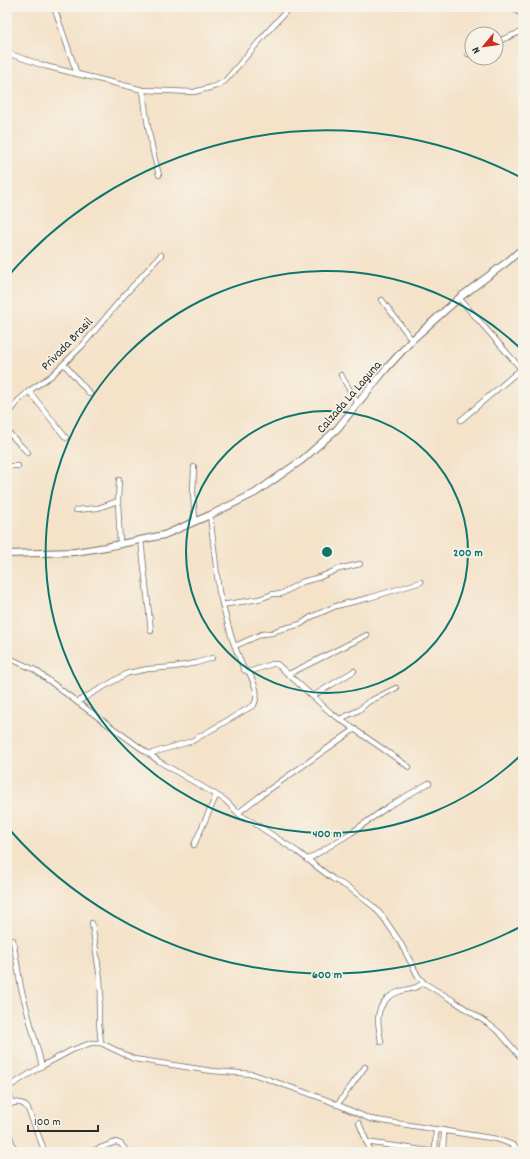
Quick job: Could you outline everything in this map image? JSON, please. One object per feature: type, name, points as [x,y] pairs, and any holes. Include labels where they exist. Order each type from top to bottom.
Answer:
[{"type":"street","points":[[54,7],[77,74]]},
{"type":"street","points":[[7,53],[44,66],[143,90],[194,92],[216,86],[225,81],[290,7]]},
{"type":"street","points":[[513,7],[523,14]]},
{"type":"street","points":[[504,39],[523,31]]},
{"type":"street","points":[[143,90],[146,119],[159,175]]},
{"type":"street","name":"Calzada La Laguna","points":[[7,554],[76,552],[120,545],[164,535],[255,493],[302,460],[337,429],[412,340],[459,298],[523,248]]},
{"type":"street","name":"Privada Brasil","points":[[7,417],[18,401],[29,391],[51,376],[85,343],[161,255]]},
{"type":"street","points":[[459,298],[522,370],[460,420]]},
{"type":"street","points":[[382,300],[412,340]]},
{"type":"street","points":[[64,364],[90,394]]},
{"type":"street","points":[[341,375],[358,404]]},
{"type":"street","points":[[29,391],[66,438]]},
{"type":"street","points":[[7,431],[28,453]]},
{"type":"street","points":[[7,466],[18,466]]},
{"type":"street","points":[[194,467],[193,492],[195,521]]},
{"type":"street","points":[[119,480],[118,501],[120,545]]},
{"type":"street","points":[[76,510],[98,508],[118,501]]},
{"type":"street","points":[[210,515],[219,592],[235,646],[244,670],[250,672],[272,664],[277,664],[331,713],[410,768]]},
{"type":"street","points":[[141,540],[151,631]]},
{"type":"street","points":[[222,605],[259,599],[273,594],[281,594],[302,582],[320,577],[339,568],[360,564]]},
{"type":"street","points":[[235,646],[262,634],[272,633],[294,626],[336,606],[369,598],[421,582]]},
{"type":"street","points":[[289,674],[367,635]]},
{"type":"street","points":[[7,657],[35,670],[149,754],[216,796],[225,800],[238,813],[298,852],[306,860],[374,907],[383,917],[400,942],[418,976],[424,983],[490,1025],[521,1052],[523,1060]]},
{"type":"street","points":[[77,702],[128,673],[148,669],[174,667],[212,658]]},
{"type":"street","points":[[313,696],[354,671]]},
{"type":"street","points":[[149,754],[192,741],[254,705],[257,698],[250,672]]},
{"type":"street","points":[[340,719],[359,710],[368,702],[396,688]]},
{"type":"street","points":[[238,813],[355,729]]},
{"type":"street","points":[[306,860],[351,833],[389,806],[406,798],[429,783]]},
{"type":"street","points":[[194,845],[216,796]]},
{"type":"street","points":[[92,923],[100,979],[101,996],[99,1006],[99,1023],[101,1043]]},
{"type":"street","points":[[13,940],[21,988],[42,1066]]},
{"type":"street","points":[[380,1042],[377,1016],[381,1006],[389,997],[401,991],[411,990],[424,983]]},
{"type":"street","points":[[12,1103],[7,1088],[42,1066],[72,1050],[91,1043],[101,1043],[134,1059],[212,1071],[253,1074],[327,1100],[370,1119],[444,1130],[506,1142],[513,1145],[521,1152]]},
{"type":"street","points":[[337,1105],[366,1067]]},
{"type":"street","points":[[7,1106],[12,1103],[20,1102],[25,1104],[46,1152]]},
{"type":"street","points":[[359,1123],[371,1152]]},
{"type":"street","points":[[7,1128],[16,1152]]},
{"type":"street","points":[[366,1142],[435,1152],[436,1129]]},
{"type":"street","points":[[443,1152],[444,1130]]},
{"type":"street","points":[[89,1152],[116,1142],[121,1144],[127,1152]]}]
